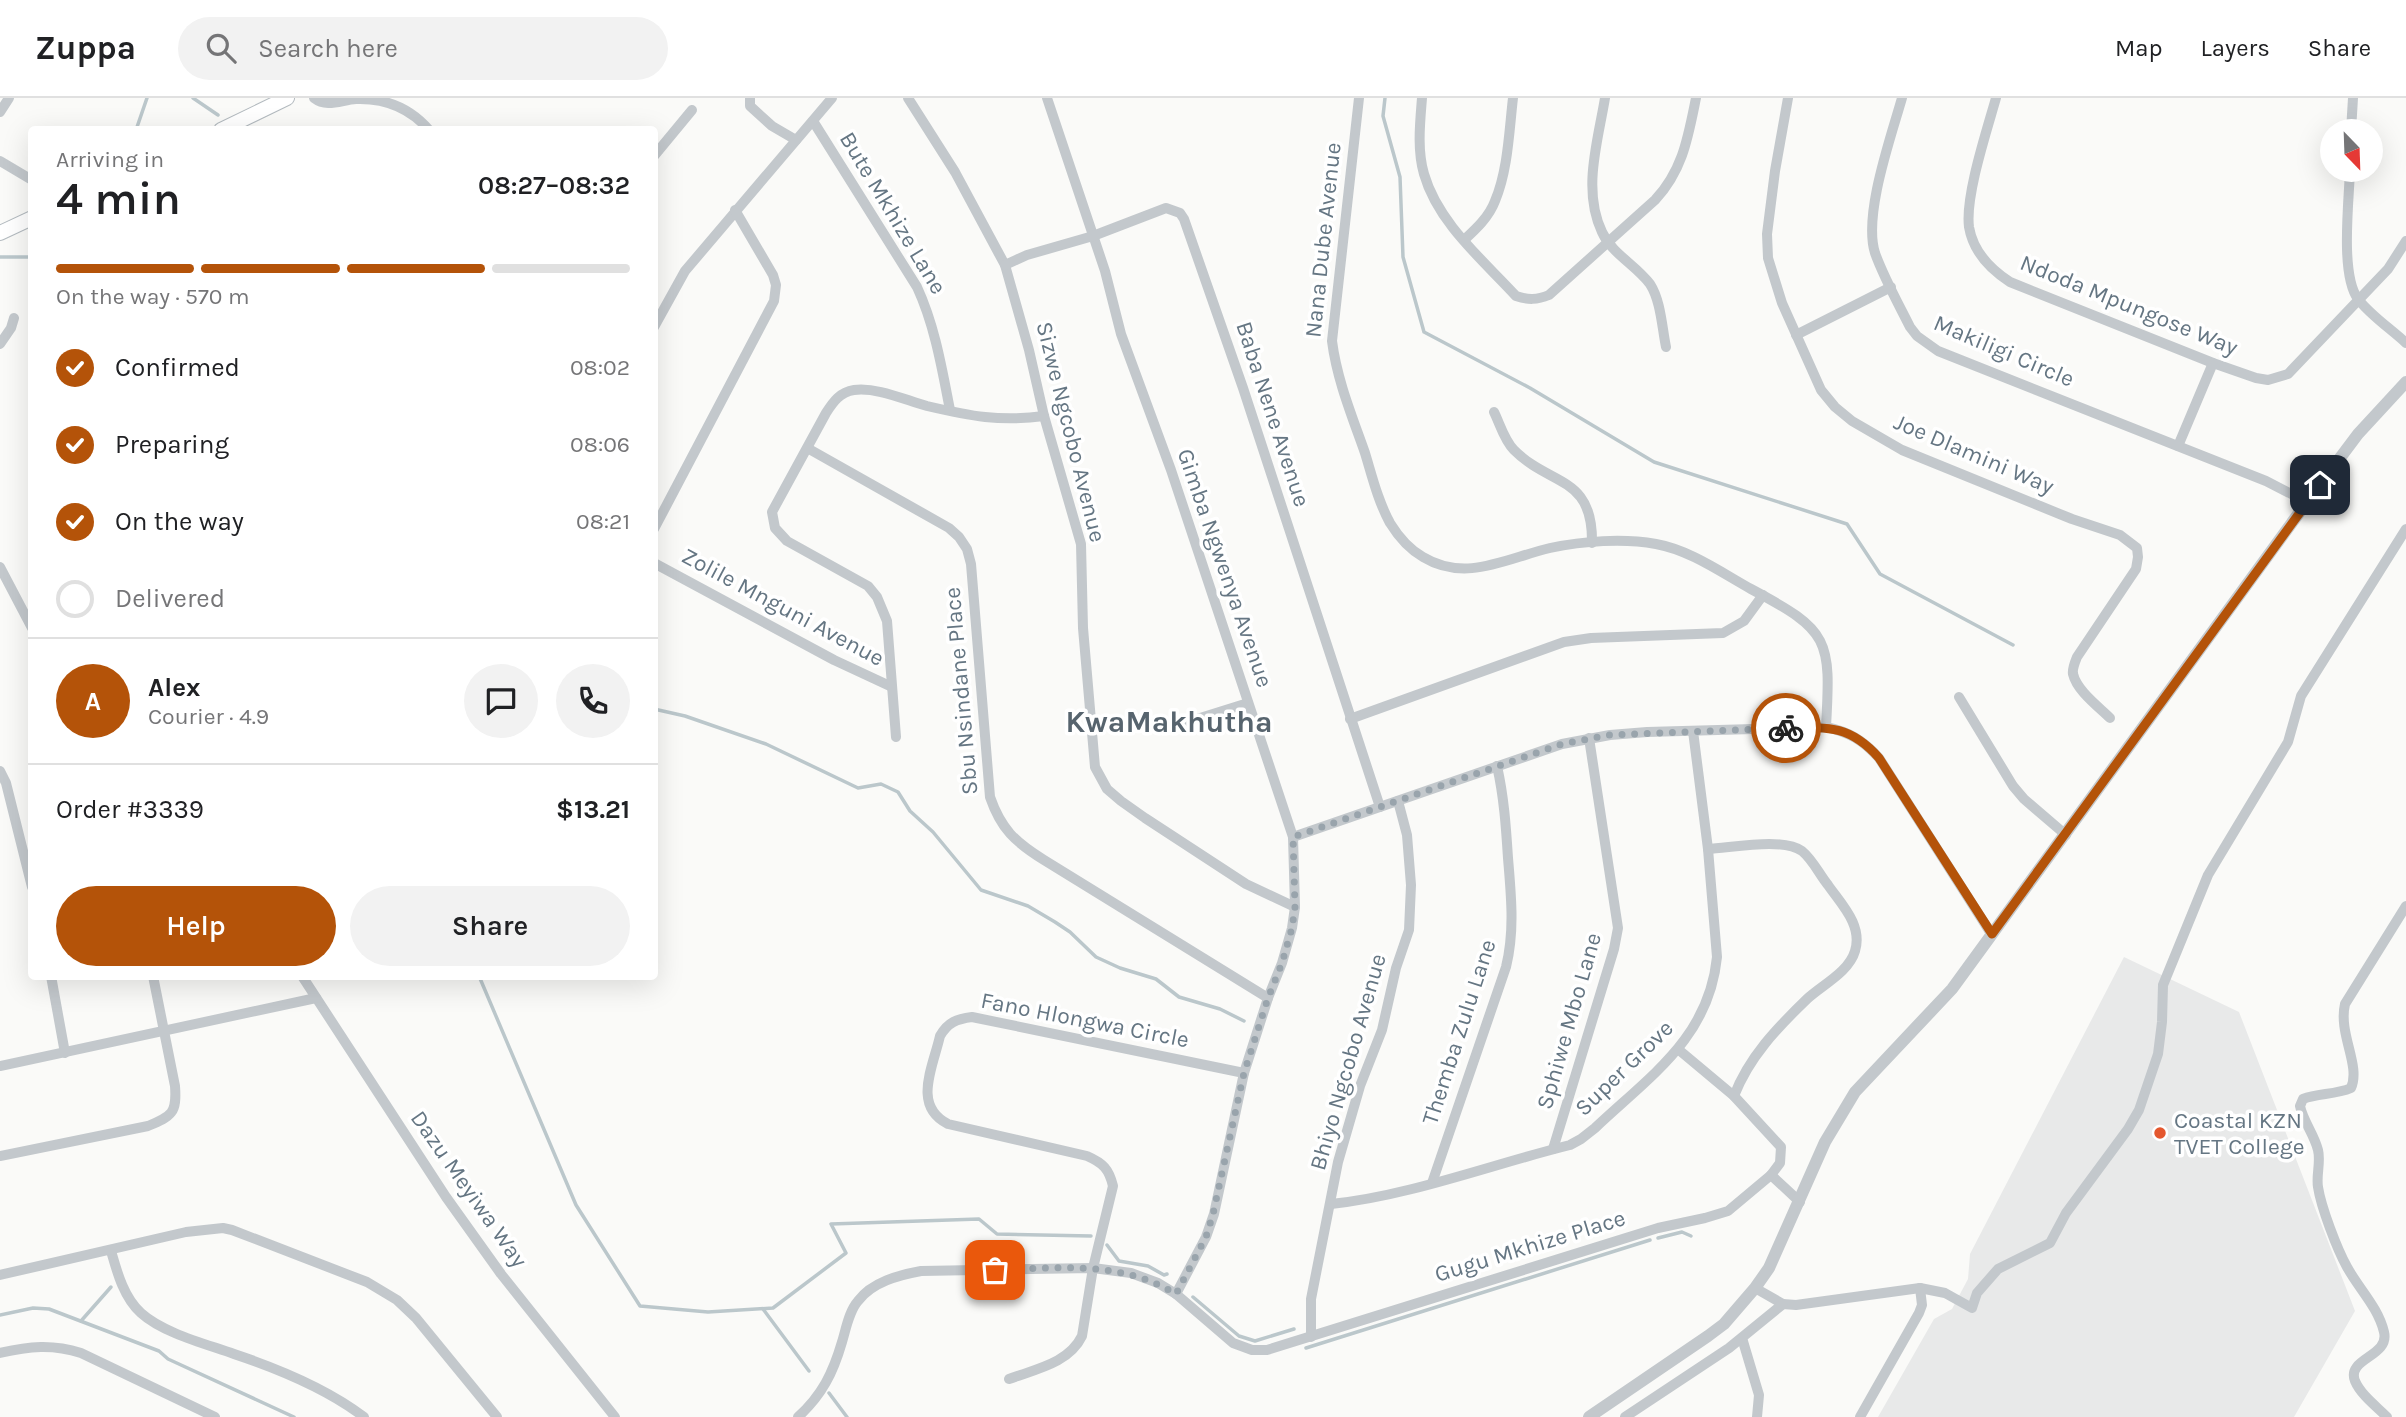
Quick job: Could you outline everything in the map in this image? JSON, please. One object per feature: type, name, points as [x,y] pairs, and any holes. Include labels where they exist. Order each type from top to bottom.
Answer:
[{"type":"main road","points":[[229,126],[288,98]]},
{"type":"main road","points":[[0,233],[28,220]]},
{"type":"street","points":[[0,112],[9,98]]},
{"type":"street","points":[[314,98],[323,104],[368,99],[390,102],[418,118],[425,126]]},
{"type":"street","points":[[750,98],[750,106],[757,114],[796,140]]},
{"type":"street","points":[[658,320],[685,271],[832,98]]},
{"type":"street","name":"Sizwe Ngcobo Avenue","points":[[908,98],[955,172],[1005,265],[1030,351],[1044,416],[1081,544],[1083,628],[1095,767],[1099,777],[1121,802],[1145,818],[1247,884],[1295,907]]},
{"type":"street","name":"Gimba Ngwenya Avenue","points":[[1047,98],[1105,271],[1121,334],[1171,470],[1293,837],[1295,907],[1292,928],[1244,1073],[1206,1237],[1176,1294]]},
{"type":"street","name":"Nana Dube Avenue","points":[[1359,98],[1332,341],[1338,375],[1383,507],[1408,546],[1423,558],[1457,569],[1477,569],[1552,548],[1592,543],[1655,544],[1678,550],[1796,614],[1819,636],[1825,650],[1828,682],[1826,727]]},
{"type":"street","points":[[1422,98],[1420,123],[1423,172],[1431,195],[1464,240],[1516,296],[1526,300],[1549,295],[1655,201],[1674,176],[1681,160],[1696,98]]},
{"type":"street","points":[[1464,240],[1495,204],[1506,158],[1514,98]]},
{"type":"street","points":[[1605,98],[1592,186],[1597,220],[1608,242],[1651,287],[1666,347]]},
{"type":"street","name":"Joe Dlamini Way","points":[[1788,98],[1767,234],[1768,258],[1772,278],[1821,390],[1835,407],[1852,421],[1902,450],[2072,519],[2120,535],[2133,543],[2138,557],[2136,569],[2077,657],[2074,666],[2073,674],[2079,685],[2110,718]]},
{"type":"street","name":"Makiligi Circle","points":[[1902,98],[1872,219],[1875,251],[1917,336],[1938,351],[2266,481],[2307,502]]},
{"type":"street","name":"Ndoda Mpungose Way","points":[[1996,98],[1978,167],[1969,217],[1973,239],[1984,261],[1993,271],[2010,282],[2213,363],[2268,380],[2278,378],[2298,364],[2358,300]]},
{"type":"street","points":[[2352,119],[2353,98]]},
{"type":"street","points":[[658,151],[692,110]]},
{"type":"street","name":"Bute Mkhize Lane","points":[[813,121],[917,287],[926,306],[950,410]]},
{"type":"street","points":[[0,161],[28,178]]},
{"type":"street","points":[[2350,182],[2348,277],[2358,300],[2406,343]]},
{"type":"street","name":"Baba Nene Avenue","points":[[1005,265],[1166,208],[1180,213],[1248,401],[1380,807]]},
{"type":"street","points":[[658,521],[774,301],[776,285],[773,275],[735,210]]},
{"type":"street","points":[[2358,300],[2388,268],[2406,241]]},
{"type":"street","points":[[1796,335],[1891,287]]},
{"type":"street","points":[[0,344],[14,318]]},
{"type":"street","points":[[2178,446],[2213,363]]},
{"type":"street","points":[[1589,1417],[1724,1324],[1755,1288],[1779,1249],[1825,1142],[1855,1092],[1952,989],[2307,502],[2358,434],[2406,382]]},
{"type":"street","points":[[896,737],[887,621],[877,597],[868,586],[787,541],[775,528],[772,512],[826,413],[835,400],[847,392],[868,390],[1002,420],[1044,416]]},
{"type":"street","points":[[1494,412],[1513,449],[1579,494],[1589,513],[1592,543]]},
{"type":"street","name":"Sbu Nsindane Place","points":[[808,449],[949,528],[967,549],[975,607],[989,797],[1007,832],[1032,852],[1268,998]]},
{"type":"street","points":[[1755,1288],[1783,1304],[1810,1303],[1920,1288],[1945,1293],[1972,1308],[1978,1293],[1998,1269],[2050,1243],[2066,1213],[2139,1110],[2158,1054],[2162,992],[2168,967],[2208,875],[2288,742],[2301,696],[2406,529]]},
{"type":"street","name":"Zolile Mnguni Avenue","points":[[658,566],[834,660],[892,687]]},
{"type":"street","points":[[0,568],[28,620]]},
{"type":"street","points":[[1350,719],[1564,642],[1591,638],[1723,633],[1744,621],[1763,595]]},
{"type":"street","points":[[1959,697],[2013,786],[2066,835]]},
{"type":"street","points":[[1181,724],[1248,703]]},
{"type":"street","points":[[1293,837],[1562,744],[1589,738],[1693,731],[1826,727],[1857,737],[1879,758],[1992,934]]},
{"type":"street","name":"Super Grove","points":[[1331,1204],[1353,1202],[1432,1183],[1581,1139],[1679,1050],[1701,1016],[1715,974],[1716,938],[1693,731]]},
{"type":"street","name":"Sphiwe Mbo Lane","points":[[1553,1149],[1617,938],[1616,913],[1589,738]]},
{"type":"street","name":"Themba Zulu Lane","points":[[1432,1183],[1506,967],[1511,945],[1513,932],[1506,832],[1497,766]]},
{"type":"street","points":[[0,771],[6,783],[28,871]]},
{"type":"street","name":"Bhiyo Ngcobo Avenue","points":[[1311,1336],[1311,1299],[1338,1162],[1382,1030],[1396,968],[1409,930],[1412,885],[1407,835],[1398,800]]},
{"type":"street","points":[[1707,849],[1782,844],[1796,848],[1810,859],[1837,897],[1851,918],[1856,934],[1856,949],[1851,961],[1809,997],[1756,1053],[1734,1096]]},
{"type":"street","points":[[2387,1417],[2354,1379],[2358,1364],[2382,1349],[2384,1331],[2372,1305],[2346,1266],[2321,1199],[2317,1181],[2318,1148],[2300,1106],[2303,1099],[2308,1097],[2351,1088],[2355,1078],[2343,1029],[2345,1004],[2406,906]]},
{"type":"street","points":[[52,980],[65,1053]]},
{"type":"street","points":[[0,1156],[148,1126],[169,1115],[176,1104],[166,1031],[154,980]]},
{"type":"street","name":"Dazu Meyiwa Way","points":[[305,980],[493,1263],[615,1417]]},
{"type":"street","points":[[0,1066],[316,998]]},
{"type":"street","name":"Fano Hlongwa Circle","points":[[1094,1268],[1113,1186],[1110,1173],[1103,1163],[1087,1156],[940,1120],[930,1109],[927,1093],[944,1029],[959,1018],[972,1017],[1244,1073]]},
{"type":"street","points":[[1679,1050],[1734,1096],[1775,1139],[1781,1147],[1782,1156],[1771,1175],[1800,1202]]},
{"type":"street","name":"Gugu Mkhize Place","points":[[1176,1294],[1233,1343],[1252,1350],[1267,1350],[1658,1228],[1719,1214],[1739,1203],[1771,1175]]},
{"type":"street","points":[[0,1275],[186,1232],[223,1228],[242,1233],[383,1290],[407,1308],[497,1417]]},
{"type":"street","points":[[111,1251],[133,1305],[148,1318],[195,1340],[250,1359],[322,1390],[364,1417]]},
{"type":"street","points":[[798,1417],[830,1378],[847,1325],[858,1301],[875,1287],[897,1275],[922,1271],[1094,1268],[1145,1277],[1176,1294]]},
{"type":"street","points":[[1010,1379],[1056,1361],[1077,1346],[1085,1321],[1094,1268]]},
{"type":"street","points":[[1860,1417],[1919,1313],[1922,1305],[1920,1288]]},
{"type":"street","points":[[1625,1417],[1742,1338],[1783,1304]]},
{"type":"street","points":[[1742,1338],[1759,1395],[1757,1417]]},
{"type":"street","points":[[0,1353],[48,1345],[66,1348],[215,1417]]},
{"type":"shaded area","name":"Coastal KZN TVET College","points":[[2124,957],[2239,1012],[2355,1311],[2294,1417],[1878,1417],[1934,1319],[1952,1309],[1968,1279],[1970,1254]]},
{"type":"waterway","points":[[137,126],[147,98]]},
{"type":"waterway","points":[[193,98],[218,115]]},
{"type":"waterway","points":[[1385,98],[1383,116],[1400,177],[1403,257],[1424,332],[1530,388],[1654,462],[1847,524],[1880,574],[2013,645]]},
{"type":"waterway","points":[[0,257],[28,257]]},
{"type":"waterway","points":[[658,710],[685,716],[766,744],[858,788],[881,784],[898,792],[910,811],[933,832],[981,890],[1028,906],[1070,932],[1096,957],[1156,979],[1179,997],[1220,1009],[1244,1021]]},
{"type":"waterway","points":[[481,980],[576,1205],[640,1306],[708,1312],[773,1308],[846,1253],[831,1224],[979,1219],[997,1234],[1091,1236]]},
{"type":"waterway","points":[[1658,1238],[1682,1232],[1691,1236]]},
{"type":"waterway","points":[[1306,1348],[1650,1240]]},
{"type":"waterway","points":[[1107,1245],[1119,1261],[1148,1266],[1167,1274]]},
{"type":"waterway","points":[[81,1321],[111,1287]]},
{"type":"waterway","points":[[1193,1297],[1239,1336],[1255,1341],[1294,1329]]},
{"type":"waterway","points":[[0,1315],[33,1308],[49,1309],[159,1351],[168,1359],[294,1417]]},
{"type":"waterway","points":[[763,1309],[809,1371]]},
{"type":"waterway","points":[[829,1393],[847,1417]]},
{"type":"way so far","points":[[995,1270],[1094,1268],[1145,1277],[1176,1294],[1206,1237],[1244,1073],[1292,928],[1295,907],[1293,837],[1562,744],[1609,735],[1647,732],[1786,728]]},
{"type":"place","name":"Coastal KZN TVET College","points":[[2160,1133]]},
{"type":"district","name":"KwaMakhutha","points":[[1169,722]]},
{"type":"route","points":[[1786,728],[1826,727],[1844,731],[1866,744],[1879,758],[1992,934],[2320,485]]}]
